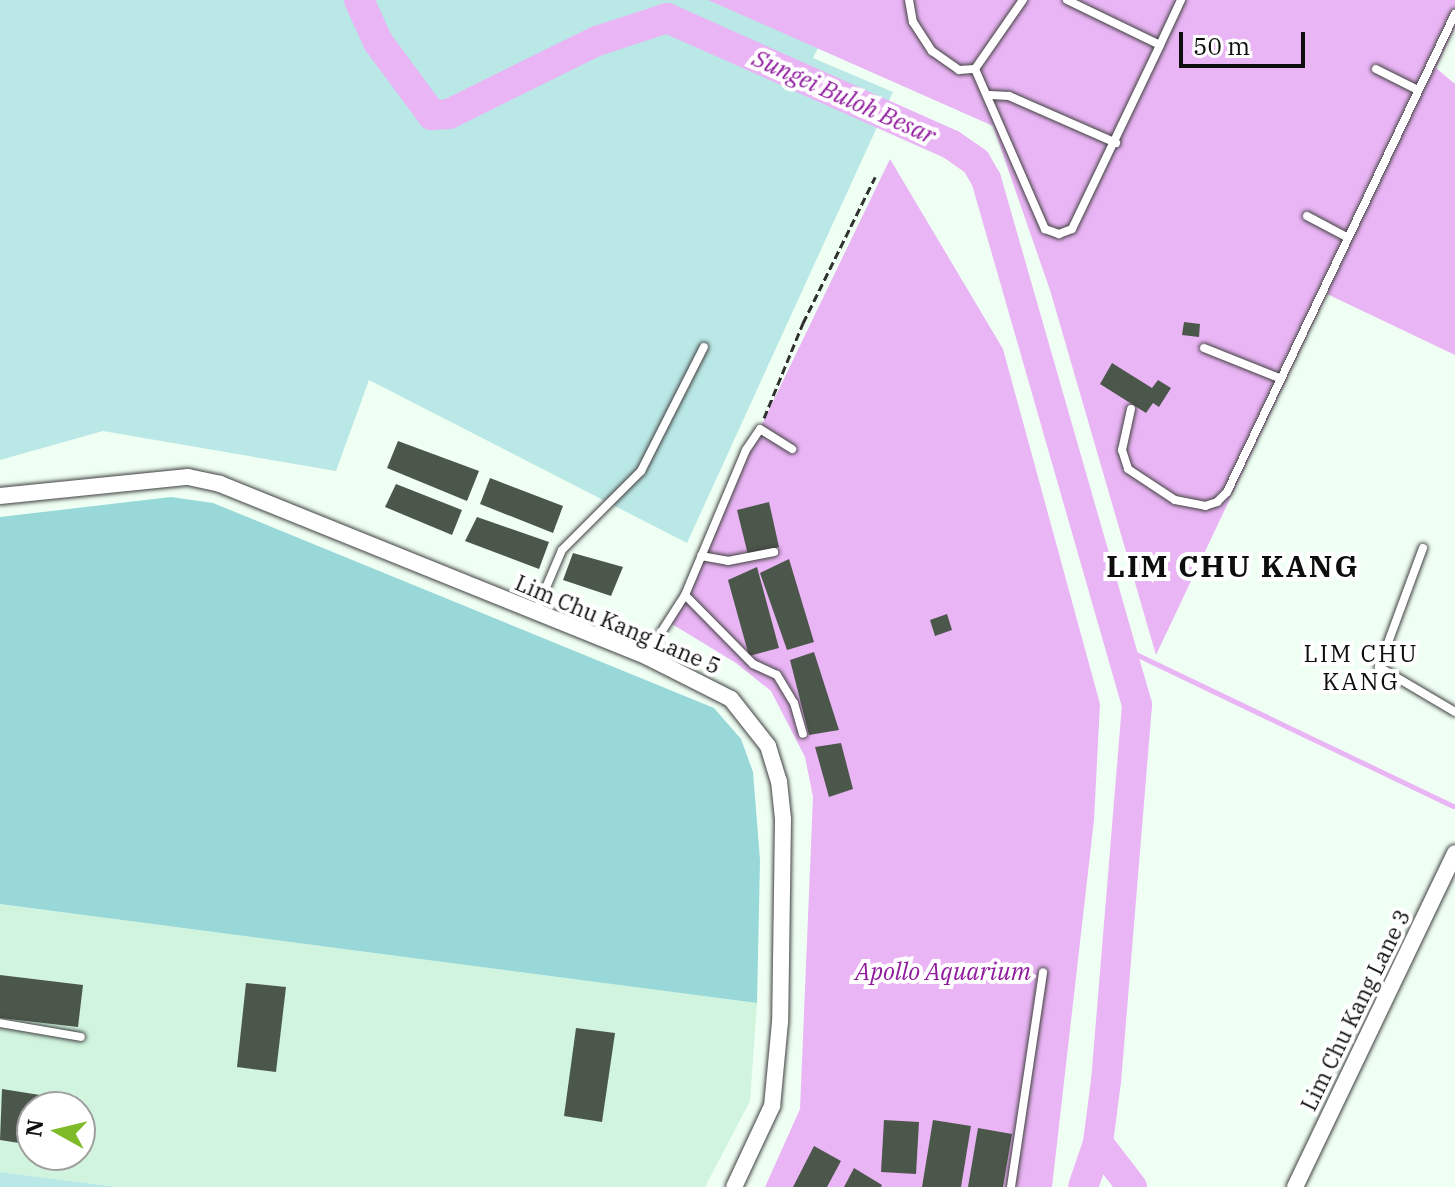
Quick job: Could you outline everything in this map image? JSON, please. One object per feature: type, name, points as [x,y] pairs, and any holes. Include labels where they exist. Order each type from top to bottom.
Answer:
[{"type":"street","name":"Lim Chu Kang Lane 5","points":[[0,496],[188,477],[220,484],[646,656],[731,699],[768,746],[779,781],[780,1022],[772,1106],[734,1187]]},
{"type":"street","name":"Lim Chu Kang Lane 3","points":[[1295,1187],[1455,853]]},
{"type":"lane","points":[[909,0],[913,22],[932,51],[959,70],[975,69]]},
{"type":"lane","points":[[975,69],[1023,0]]},
{"type":"lane","points":[[1067,0],[1160,45]]},
{"type":"lane","points":[[975,69],[990,95],[1045,229],[1059,234],[1072,229],[1116,143],[1181,0]]},
{"type":"lane","points":[[1131,409],[1122,450],[1128,469],[1166,496],[1205,506],[1227,492],[1345,236],[1455,14]]},
{"type":"lane","points":[[1376,69],[1418,90]]},
{"type":"lane","points":[[990,95],[1009,96],[1116,143]]},
{"type":"lane","points":[[1307,216],[1345,236]]},
{"type":"lane","points":[[536,612],[562,550],[641,471],[704,347]]},
{"type":"lane","points":[[1204,348],[1279,378]]},
{"type":"lane","points":[[646,656],[685,595],[760,429],[792,449]]},
{"type":"lane","points":[[1423,548],[1379,667],[1455,712]]},
{"type":"lane","points":[[701,556],[728,561],[774,552]]},
{"type":"lane","points":[[685,595],[753,664],[777,675],[794,703],[803,734]]},
{"type":"lane","points":[[1011,1187],[1043,972]]},
{"type":"lane","points":[[0,1023],[81,1037]]},
{"type":"path","points":[[760,429],[803,323],[875,177]]},
{"type":"green space","points":[[0,904],[757,1003],[750,1101],[705,1187],[117,1187],[0,1172]]},
{"type":"shaded area","points":[[0,0],[842,0],[813,58],[893,92],[687,543],[369,380],[336,471],[103,431],[0,460]]},
{"type":"shaded area","points":[[171,497],[213,503],[714,708],[741,739],[753,772],[760,860],[757,1003],[0,904],[0,517]]},
{"type":"shaded area","points":[[0,1172],[117,1187],[0,1187]]},
{"type":"water","points":[[708,0],[1455,0],[1455,27],[1436,68],[1455,84],[1455,355],[1327,294],[1156,655],[1050,290],[993,126]]},
{"type":"water","name":"Apollo Aquarium","points":[[890,159],[1003,349],[1100,704],[1094,820],[1052,1187],[765,1187],[800,1109],[813,797],[805,757],[771,691],[736,663],[667,621]]},
{"type":"building","points":[[1184,322],[1200,324],[1199,337],[1182,335]]},
{"type":"building","points":[[1112,363],[1152,388],[1158,380],[1171,388],[1159,407],[1153,403],[1146,413],[1100,384]]},
{"type":"building","points":[[398,441],[479,471],[467,501],[387,468]]},
{"type":"building","points":[[490,478],[563,506],[553,533],[480,504]]},
{"type":"building","points":[[396,484],[462,510],[452,535],[385,507]]},
{"type":"building","points":[[769,502],[779,547],[748,555],[737,510]]},
{"type":"building","points":[[477,517],[549,542],[539,569],[465,541]]},
{"type":"building","points":[[573,553],[623,567],[611,596],[563,580]]},
{"type":"building","points":[[789,559],[814,642],[787,650],[760,573]]},
{"type":"building","points":[[757,567],[779,648],[749,656],[728,580]]},
{"type":"building","points":[[947,614],[952,630],[935,636],[930,620]]},
{"type":"building","points":[[814,652],[839,730],[809,735],[790,660]]},
{"type":"building","points":[[841,743],[853,789],[829,797],[815,747]]},
{"type":"building","points":[[0,975],[83,985],[78,1027],[0,1018]]},
{"type":"building","points":[[246,983],[286,987],[276,1072],[237,1067]]},
{"type":"building","points":[[576,1028],[615,1033],[602,1122],[564,1116]]},
{"type":"building","points":[[2,1089],[16,1091],[16,1142],[0,1140]]},
{"type":"building","points":[[884,1120],[919,1122],[916,1174],[881,1172]]},
{"type":"building","points":[[933,1120],[971,1126],[961,1187],[922,1187]]},
{"type":"building","points":[[978,1128],[1012,1134],[1003,1187],[968,1187]]},
{"type":"building","points":[[814,1146],[841,1161],[827,1187],[793,1187]]},
{"type":"building","points":[[854,1168],[882,1185],[881,1187],[844,1187]]},
{"type":"waterway","name":"Sungei Buloh Besar","points":[[359,0],[378,42],[432,115],[449,114],[597,41],[667,18],[952,145],[976,162],[986,179],[1137,705],[1106,1081],[1098,1143],[1083,1187]]},
{"type":"waterway","points":[[1121,647],[1453,806]]},
{"type":"waterway","name":"Sungei Buloh Besar","points":[[1098,1143],[1132,1187]]},
{"type":"district","name":"LIM CHU KANG","points":[[1233,566]]},
{"type":"district","name":"LIM CHU KANG","points":[[1361,668]]}]
